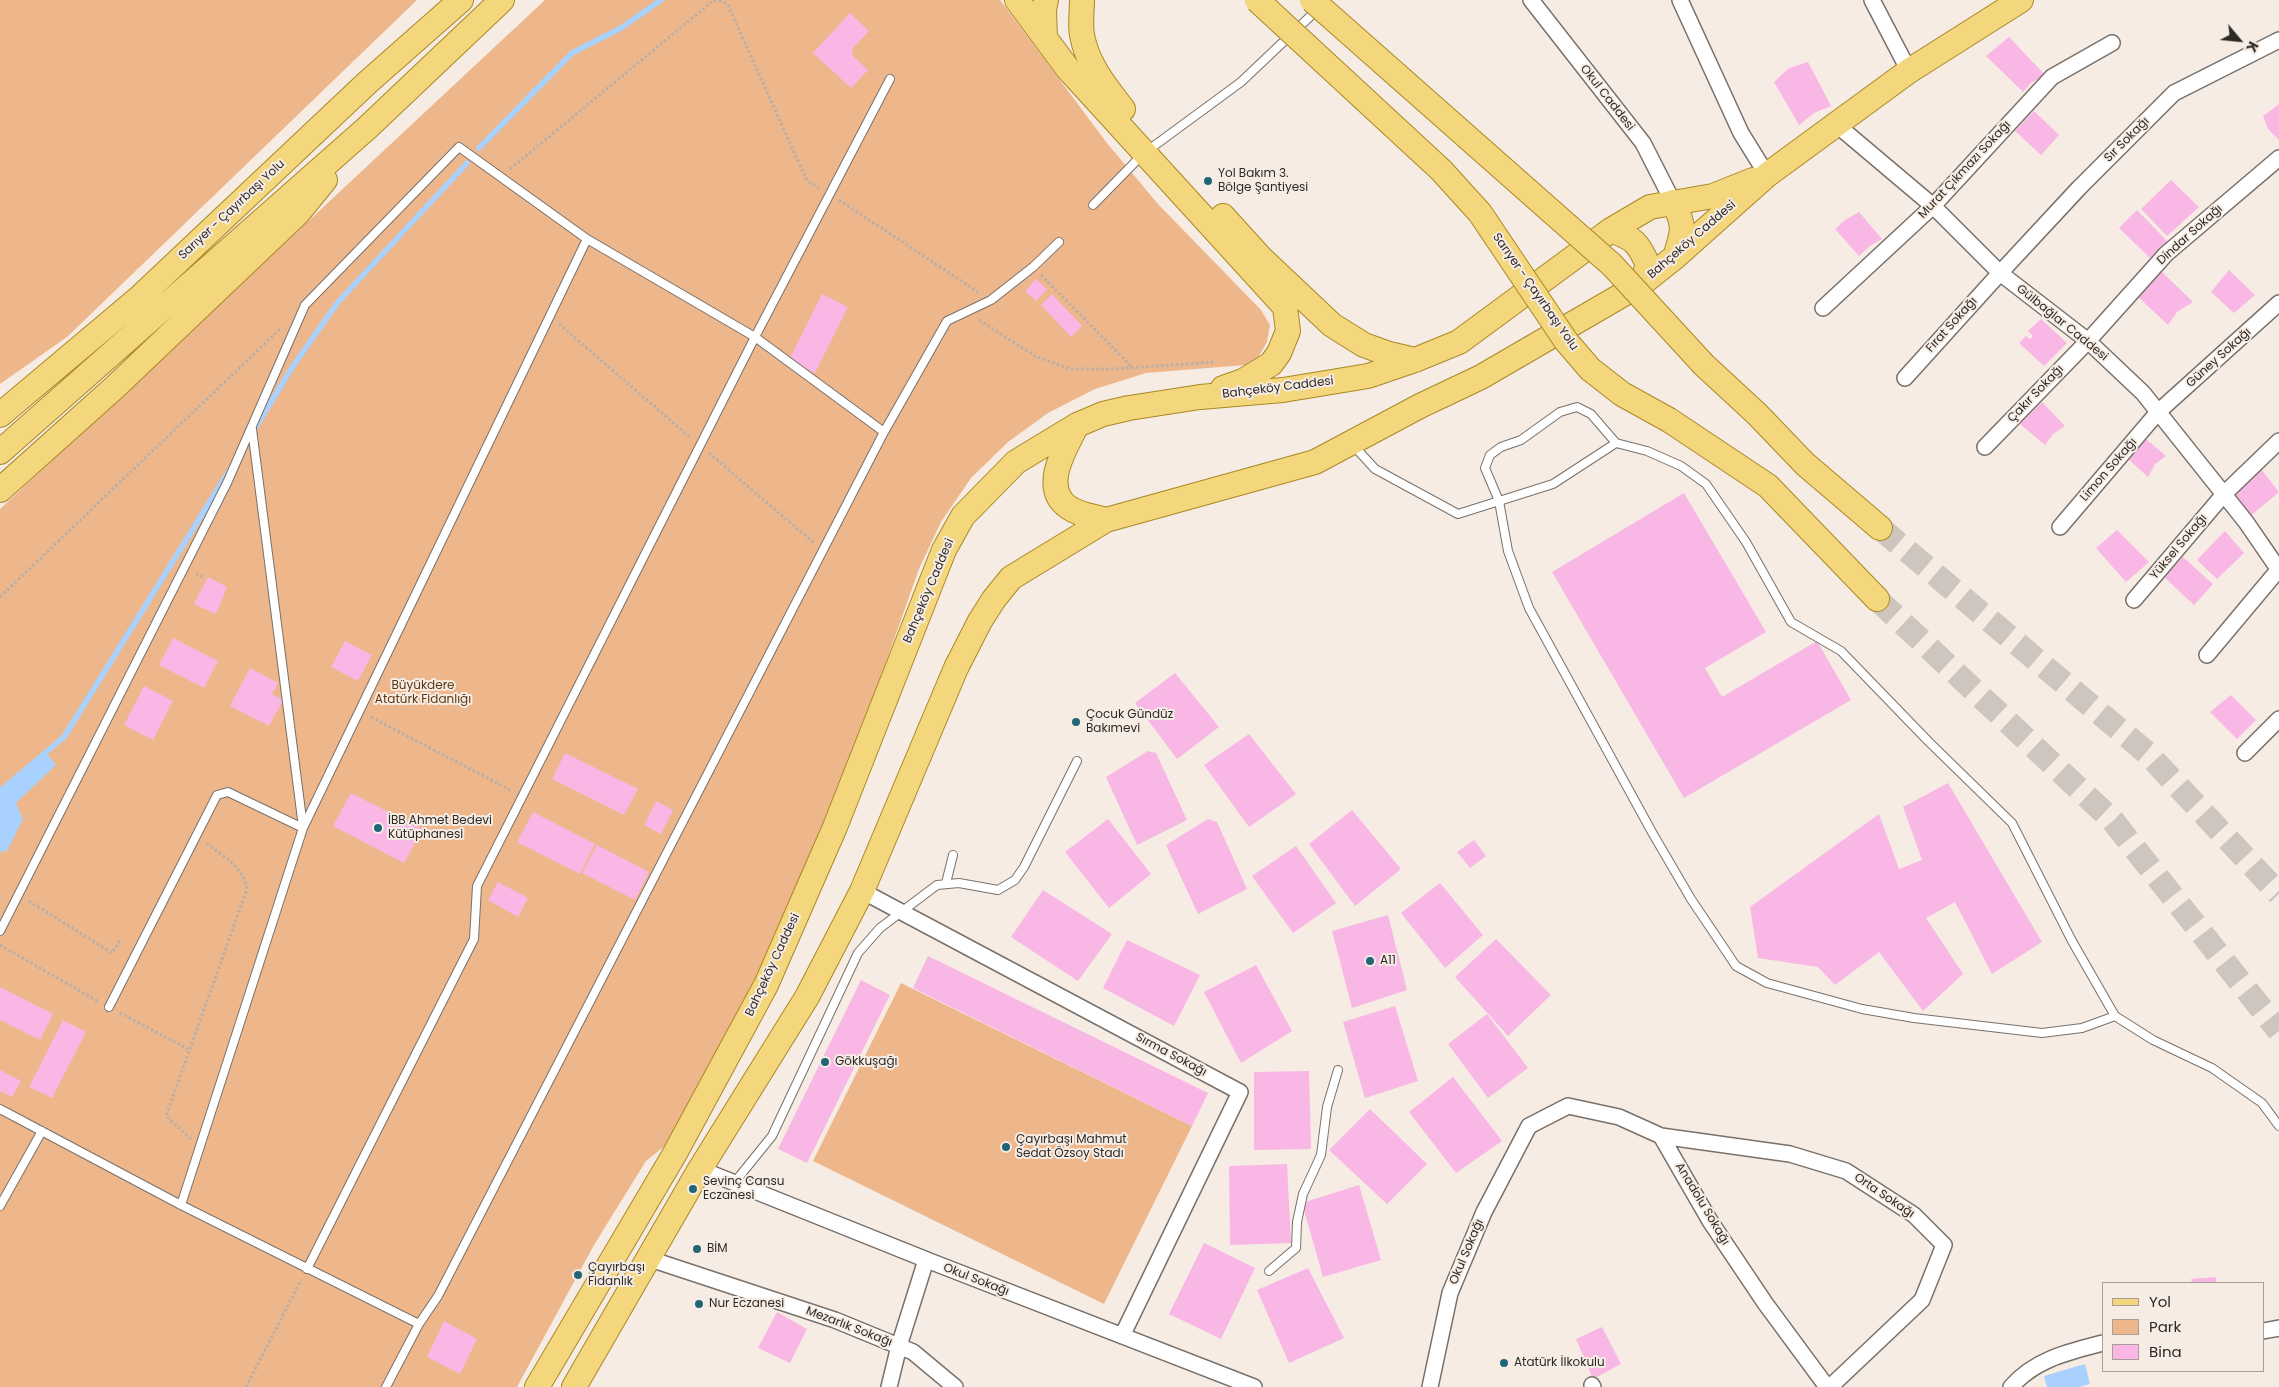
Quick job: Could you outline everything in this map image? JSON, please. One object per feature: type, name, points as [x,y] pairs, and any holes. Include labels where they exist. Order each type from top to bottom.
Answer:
[{"type":"main road","points":[[368,82],[446,0]]},
{"type":"main road","name":"Sarıyer - Çayırbaşı Yolu","points":[[0,416],[139,298],[368,82],[461,0]]},
{"type":"main road","points":[[0,452],[367,128],[502,0]]},
{"type":"main road","points":[[1017,0],[1068,69],[1332,325],[1364,345],[1389,354],[1416,360]]},
{"type":"main road","points":[[1045,38],[1044,10],[1046,0]]},
{"type":"main road","points":[[1082,0],[1082,34],[1087,54],[1095,70],[1149,149],[1284,307],[1288,331],[1279,353],[1271,364],[1243,381],[1200,397]]},
{"type":"main road","name":"Sarıyer - Çayırbaşı Yolu","points":[[1257,0],[1441,170],[1480,213],[1566,341],[1590,369],[1622,394],[1670,420],[1768,486],[1877,598]]},
{"type":"main road","points":[[1312,0],[1612,265],[1704,365],[1757,414],[1805,464],[1880,528]]},
{"type":"main road","name":"Bahçeköy Caddesi","points":[[574,1387],[700,1169],[807,997],[862,891],[956,668],[994,599],[1011,578],[1106,520],[1315,462],[1420,406],[1481,378],[1641,284],[1675,257],[1767,174],[1837,126],[1909,71],[2008,3]]},
{"type":"main road","points":[[0,490],[114,387],[298,213],[367,128]]},
{"type":"main road","name":"Bahçeköy Caddesi","points":[[538,1387],[674,1154],[766,985],[835,827],[940,559],[963,516],[1016,462],[1078,425],[1103,414],[1200,397],[1284,390],[1368,376],[1416,360],[1459,342],[1611,230],[1650,207],[1713,196],[1767,174]]},
{"type":"main road","points":[[1672,202],[1682,220],[1681,236],[1675,257]]},
{"type":"main road","points":[[1611,230],[1626,236],[1640,247],[1648,265],[1641,284]]},
{"type":"main road","points":[[1078,425],[1060,458],[1055,479],[1058,494],[1067,506],[1106,520]]},
{"type":"street","name":"Okul Caddesi","points":[[1531,0],[1643,143],[1672,202]]},
{"type":"street","points":[[1680,0],[1741,133],[1767,174]]},
{"type":"street","points":[[1872,0],[1909,71]]},
{"type":"street","name":"Sır Sokağı","points":[[2000,272],[2079,188],[2174,93],[2279,40]]},
{"type":"street","name":"Murat Çıkmazı Sokağı","points":[[1824,308],[1933,206],[2052,77],[2112,43]]},
{"type":"street","name":"Gülbağlar Caddesi","points":[[1837,126],[1933,206],[2000,272],[2088,341],[2143,393],[2246,522],[2279,569]]},
{"type":"street","name":"Dindar Sokağı","points":[[2088,341],[2166,254],[2279,158]]},
{"type":"street","name":"Fırat Sokağı","points":[[1905,378],[2000,272]]},
{"type":"street","name":"Güney Sokağı","points":[[2158,412],[2279,303]]},
{"type":"street","name":"Çakır Sokağı","points":[[1985,447],[2088,341]]},
{"type":"street","name":"Limon Sokağı","points":[[2060,527],[2158,412]]},
{"type":"street","name":"Yüksel Sokağı","points":[[2134,600],[2224,494],[2279,441]]},
{"type":"street","points":[[2207,655],[2279,569]]},
{"type":"street","points":[[2245,754],[2279,719]]},
{"type":"street","name":"Sırma Sokağı","points":[[862,891],[1240,1092],[1122,1336]]},
{"type":"street","name":"Okul Sokağı","points":[[1430,1387],[1450,1293],[1484,1212],[1529,1126],[1568,1106],[1619,1117],[1661,1136]]},
{"type":"street","name":"Orta Sokağı","points":[[1661,1136],[1790,1154],[1846,1171],[1914,1216],[1944,1245],[1922,1300],[1829,1387]]},
{"type":"street","name":"Anadolu Sokağı","points":[[1661,1136],[1710,1221],[1765,1303],[1829,1387]]},
{"type":"street","name":"Okul Sokağı","points":[[700,1169],[1122,1336],[1227,1382],[1254,1387]]},
{"type":"street","name":"Mezarlık Sokağı","points":[[647,1258],[835,1320],[899,1346],[913,1352],[955,1387]]},
{"type":"street","points":[[889,1387],[899,1346],[926,1260]]},
{"type":"street","points":[[2264,1331],[2279,1328]]},
{"type":"street","points":[[2011,1387],[2020,1376],[2053,1356],[2102,1343]]},
{"type":"lane","points":[[1093,205],[1149,149],[1241,82],[1328,0]]},
{"type":"lane","points":[[307,1269],[474,939],[477,886],[755,337],[890,79]]},
{"type":"lane","points":[[0,931],[227,483],[305,305],[459,146],[587,239],[755,337],[884,432]]},
{"type":"lane","points":[[181,1205],[303,828],[587,239]]},
{"type":"lane","points":[[386,1387],[419,1324],[438,1296],[884,432],[947,321],[991,300],[1033,267],[1059,242]]},
{"type":"lane","points":[[2115,1016],[2082,1028],[2042,1033],[1914,1018],[1862,1009],[1766,983],[1736,966],[1691,899],[1653,834],[1529,608],[1508,551],[1498,501],[1485,468],[1490,456],[1501,447],[1521,440],[1560,412],[1577,407],[1591,414],[1616,444],[1647,451],[1681,466],[1706,484],[1746,542],[1790,622],[1841,651],[1929,742],[2012,823],[2072,941],[2115,1016],[2153,1040],[2212,1068],[2262,1103],[2279,1126]]},
{"type":"lane","points":[[251,427],[303,828]]},
{"type":"lane","points":[[1350,443],[1375,469],[1458,514],[1553,484],[1616,444]]},
{"type":"lane","points":[[734,1183],[772,1136],[858,954],[880,928],[937,885],[959,883],[998,890],[1015,880],[1024,867],[1077,761]]},
{"type":"lane","points":[[109,1008],[217,795],[228,792],[303,828]]},
{"type":"lane","points":[[946,883],[953,854]]},
{"type":"lane","points":[[1269,1271],[1296,1248],[1297,1222],[1303,1194],[1321,1155],[1327,1107],[1338,1070]]},
{"type":"lane","points":[[0,1109],[181,1205],[419,1324]]},
{"type":"lane","points":[[0,1206],[42,1131]]},
{"type":"path","points":[[501,177],[714,0],[722,1],[728,5],[807,181],[830,194],[991,300]]},
{"type":"path","points":[[1033,267],[1132,367]]},
{"type":"path","points":[[0,597],[305,305]]},
{"type":"path","points":[[967,312],[1021,348],[1059,366],[1080,370],[1215,362]]},
{"type":"path","points":[[549,316],[822,550]]},
{"type":"path","points":[[359,712],[523,797]]},
{"type":"path","points":[[196,834],[240,868],[245,878],[246,890],[166,1116],[200,1147]]},
{"type":"path","points":[[18,894],[112,953],[120,940]]},
{"type":"path","points":[[0,945],[109,1008],[190,1050]]},
{"type":"path","points":[[246,1387],[307,1269]]},
{"type":"green space","points":[[0,0],[417,0],[67,337],[0,384]]},
{"type":"green space","name":"Büyükdere Atatürk Fidanlığı","points":[[545,0],[1000,0],[1107,143],[1158,204],[1261,310],[1270,325],[1267,342],[1259,356],[1245,365],[1146,373],[1095,389],[1048,413],[1008,442],[971,478],[941,522],[919,569],[869,710],[815,851],[753,987],[671,1141],[646,1161],[594,1245],[517,1387],[0,1387],[0,509]]},
{"type":"green space","points":[[901,983],[1192,1126],[1104,1304],[813,1161]]},
{"type":"water","points":[[47,754],[56,765],[16,803],[23,819],[7,851],[0,852],[0,790]]},
{"type":"water","points":[[2085,1364],[2090,1384],[2079,1387],[2047,1387],[2044,1376]]},
{"type":"building","points":[[850,13],[869,31],[852,49],[853,56],[868,70],[851,88],[813,53]]},
{"type":"building","points":[[2009,37],[2045,75],[2031,83],[2023,92],[1986,56]]},
{"type":"building","points":[[1808,62],[1831,106],[1814,113],[1799,125],[1774,82],[1789,68]]},
{"type":"building","points":[[2279,104],[2279,140],[2268,129],[2263,116]]},
{"type":"building","points":[[2034,111],[2059,135],[2041,155],[2015,131]]},
{"type":"building","points":[[2171,180],[2199,207],[2167,236],[2141,209]]},
{"type":"building","points":[[2137,210],[2167,241],[2150,258],[2119,228]]},
{"type":"building","points":[[1859,212],[1882,239],[1870,246],[1859,256],[1835,229],[1845,220]]},
{"type":"building","points":[[2229,270],[2255,295],[2234,313],[2211,292]]},
{"type":"building","points":[[2161,271],[2193,302],[2177,312],[2168,325],[2136,295]]},
{"type":"building","points":[[1036,279],[1047,289],[1036,301],[1025,291]]},
{"type":"building","points":[[822,294],[848,307],[815,373],[789,360]]},
{"type":"building","points":[[1052,294],[1082,326],[1071,337],[1041,305]]},
{"type":"building","points":[[2041,319],[2067,343],[2044,366],[2019,343],[2026,336],[2030,339],[2033,336],[2028,331]]},
{"type":"building","points":[[2042,402],[2065,426],[2053,434],[2045,445],[2020,424]]},
{"type":"building","points":[[2146,439],[2166,456],[2155,464],[2148,477],[2127,458]]},
{"type":"building","points":[[2261,469],[2279,492],[2248,518],[2230,495]]},
{"type":"building","points":[[1684,493],[1766,632],[1705,668],[1722,697],[1817,641],[1851,700],[1684,798],[1552,572]]},
{"type":"building","points":[[2117,530],[2149,562],[2126,582],[2096,548]]},
{"type":"building","points":[[2225,531],[2244,553],[2217,579],[2197,560]]},
{"type":"building","points":[[2183,557],[2213,584],[2194,605],[2164,577]]},
{"type":"building","points":[[208,577],[227,587],[216,614],[194,604]]},
{"type":"building","points":[[173,638],[218,661],[204,688],[159,665]]},
{"type":"building","points":[[345,641],[372,655],[358,681],[331,667]]},
{"type":"building","points":[[250,668],[278,683],[272,694],[283,700],[269,726],[230,706]]},
{"type":"building","points":[[1175,673],[1219,727],[1177,759],[1135,703]]},
{"type":"building","points":[[144,686],[173,701],[153,740],[124,725]]},
{"type":"building","points":[[2231,695],[2256,720],[2237,739],[2210,712]]},
{"type":"building","points":[[1249,734],[1296,794],[1249,827],[1204,765]]},
{"type":"building","points":[[1148,751],[1156,753],[1187,820],[1137,845],[1106,777]]},
{"type":"building","points":[[565,753],[638,789],[624,815],[552,779]]},
{"type":"building","points":[[1948,783],[2042,942],[1992,974],[1955,902],[1926,918],[1963,974],[1923,1011],[1879,952],[1835,985],[1818,967],[1758,958],[1750,907],[1879,814],[1899,869],[1922,860],[1903,807]]},
{"type":"building","name":"İBB Ahmet Bedevi Kütüphanesi","points":[[351,793],[422,829],[404,863],[333,826]]},
{"type":"building","points":[[656,801],[673,810],[661,834],[644,825]]},
{"type":"building","points":[[1352,810],[1401,869],[1355,906],[1309,844]]},
{"type":"building","points":[[533,812],[595,844],[580,874],[517,842]]},
{"type":"building","points":[[1108,819],[1151,874],[1109,908],[1065,852]]},
{"type":"building","points":[[1208,819],[1217,822],[1247,889],[1198,914],[1166,845]]},
{"type":"building","points":[[1474,840],[1486,856],[1470,868],[1457,852]]},
{"type":"building","points":[[597,845],[649,872],[635,900],[582,873]]},
{"type":"building","points":[[1296,846],[1336,903],[1293,933],[1252,876]]},
{"type":"building","points":[[498,882],[528,898],[518,917],[488,900]]},
{"type":"building","points":[[1440,883],[1483,935],[1445,968],[1401,913]]},
{"type":"building","points":[[1043,890],[1112,934],[1078,981],[1011,937]]},
{"type":"building","name":"A11","points":[[1388,915],[1407,990],[1352,1008],[1332,931]]},
{"type":"building","points":[[1496,939],[1551,995],[1508,1036],[1455,977]]},
{"type":"building","points":[[1127,940],[1200,975],[1174,1026],[1103,988]]},
{"type":"building","points":[[928,956],[1208,1093],[1192,1126],[913,988]]},
{"type":"building","points":[[1256,965],[1292,1031],[1241,1063],[1204,992]]},
{"type":"building","points":[[861,980],[890,995],[807,1163],[778,1149]]},
{"type":"building","points":[[0,987],[53,1014],[40,1040],[0,1020]]},
{"type":"building","points":[[1395,1006],[1418,1081],[1365,1098],[1343,1022]]},
{"type":"building","points":[[1487,1014],[1528,1068],[1488,1098],[1448,1044]]},
{"type":"building","points":[[63,1020],[86,1032],[52,1098],[29,1087]]},
{"type":"building","points":[[0,1070],[21,1081],[12,1097],[0,1091]]},
{"type":"building","points":[[1309,1071],[1311,1149],[1254,1150],[1254,1072]]},
{"type":"building","points":[[1453,1077],[1502,1141],[1456,1173],[1409,1112]]},
{"type":"building","points":[[1370,1109],[1427,1164],[1387,1204],[1329,1150]]},
{"type":"building","points":[[1287,1164],[1291,1243],[1230,1245],[1229,1166]]},
{"type":"building","points":[[1359,1185],[1381,1260],[1323,1277],[1302,1203]]},
{"type":"building","points":[[1204,1243],[1255,1268],[1221,1339],[1169,1314]]},
{"type":"building","points":[[1308,1268],[1344,1338],[1289,1363],[1257,1290]]},
{"type":"building","points":[[2216,1277],[2216,1282],[2192,1282],[2191,1279]]},
{"type":"building","points":[[777,1312],[807,1329],[790,1363],[758,1348]]},
{"type":"building","points":[[444,1321],[477,1339],[460,1374],[427,1357]]},
{"type":"building","points":[[1602,1327],[1621,1364],[1593,1379],[1576,1339]]},
{"type":"waterway","points":[[479,148],[572,53],[621,28],[661,0]]},
{"type":"waterway","points":[[252,433],[293,366],[338,302],[467,163]]},
{"type":"waterway","points":[[0,791],[64,737],[232,466]]},
{"type":"tunnel","points":[[1880,528],[2147,753],[2279,894]]},
{"type":"tunnel","points":[[1877,599],[2113,821],[2279,1031]]},
{"type":"place","name":"Yol Bakım 3. Bölge Şantiyesi","points":[[1208,181]]},
{"type":"place","name":"Çocuk Gündüz Bakımevi","points":[[1076,722]]},
{"type":"place","name":"İBB Ahmet Bedevi Kütüphanesi","points":[[378,828]]},
{"type":"place","name":"A11","points":[[1370,961]]},
{"type":"place","name":"Gökkuşağı","points":[[825,1062]]},
{"type":"place","name":"Çayırbaşı Mahmut Sedat Özsoy Stadı","points":[[1006,1147]]},
{"type":"place","name":"Sevinç Cansu Eczanesi","points":[[693,1189]]},
{"type":"place","name":"BİM","points":[[697,1249]]},
{"type":"place","name":"Çayırbaşı Fidanlık","points":[[578,1275]]},
{"type":"place","name":"Nur Eczanesi","points":[[699,1304]]},
{"type":"place","name":"Atatürk İlkokulu","points":[[1504,1363]]}]
